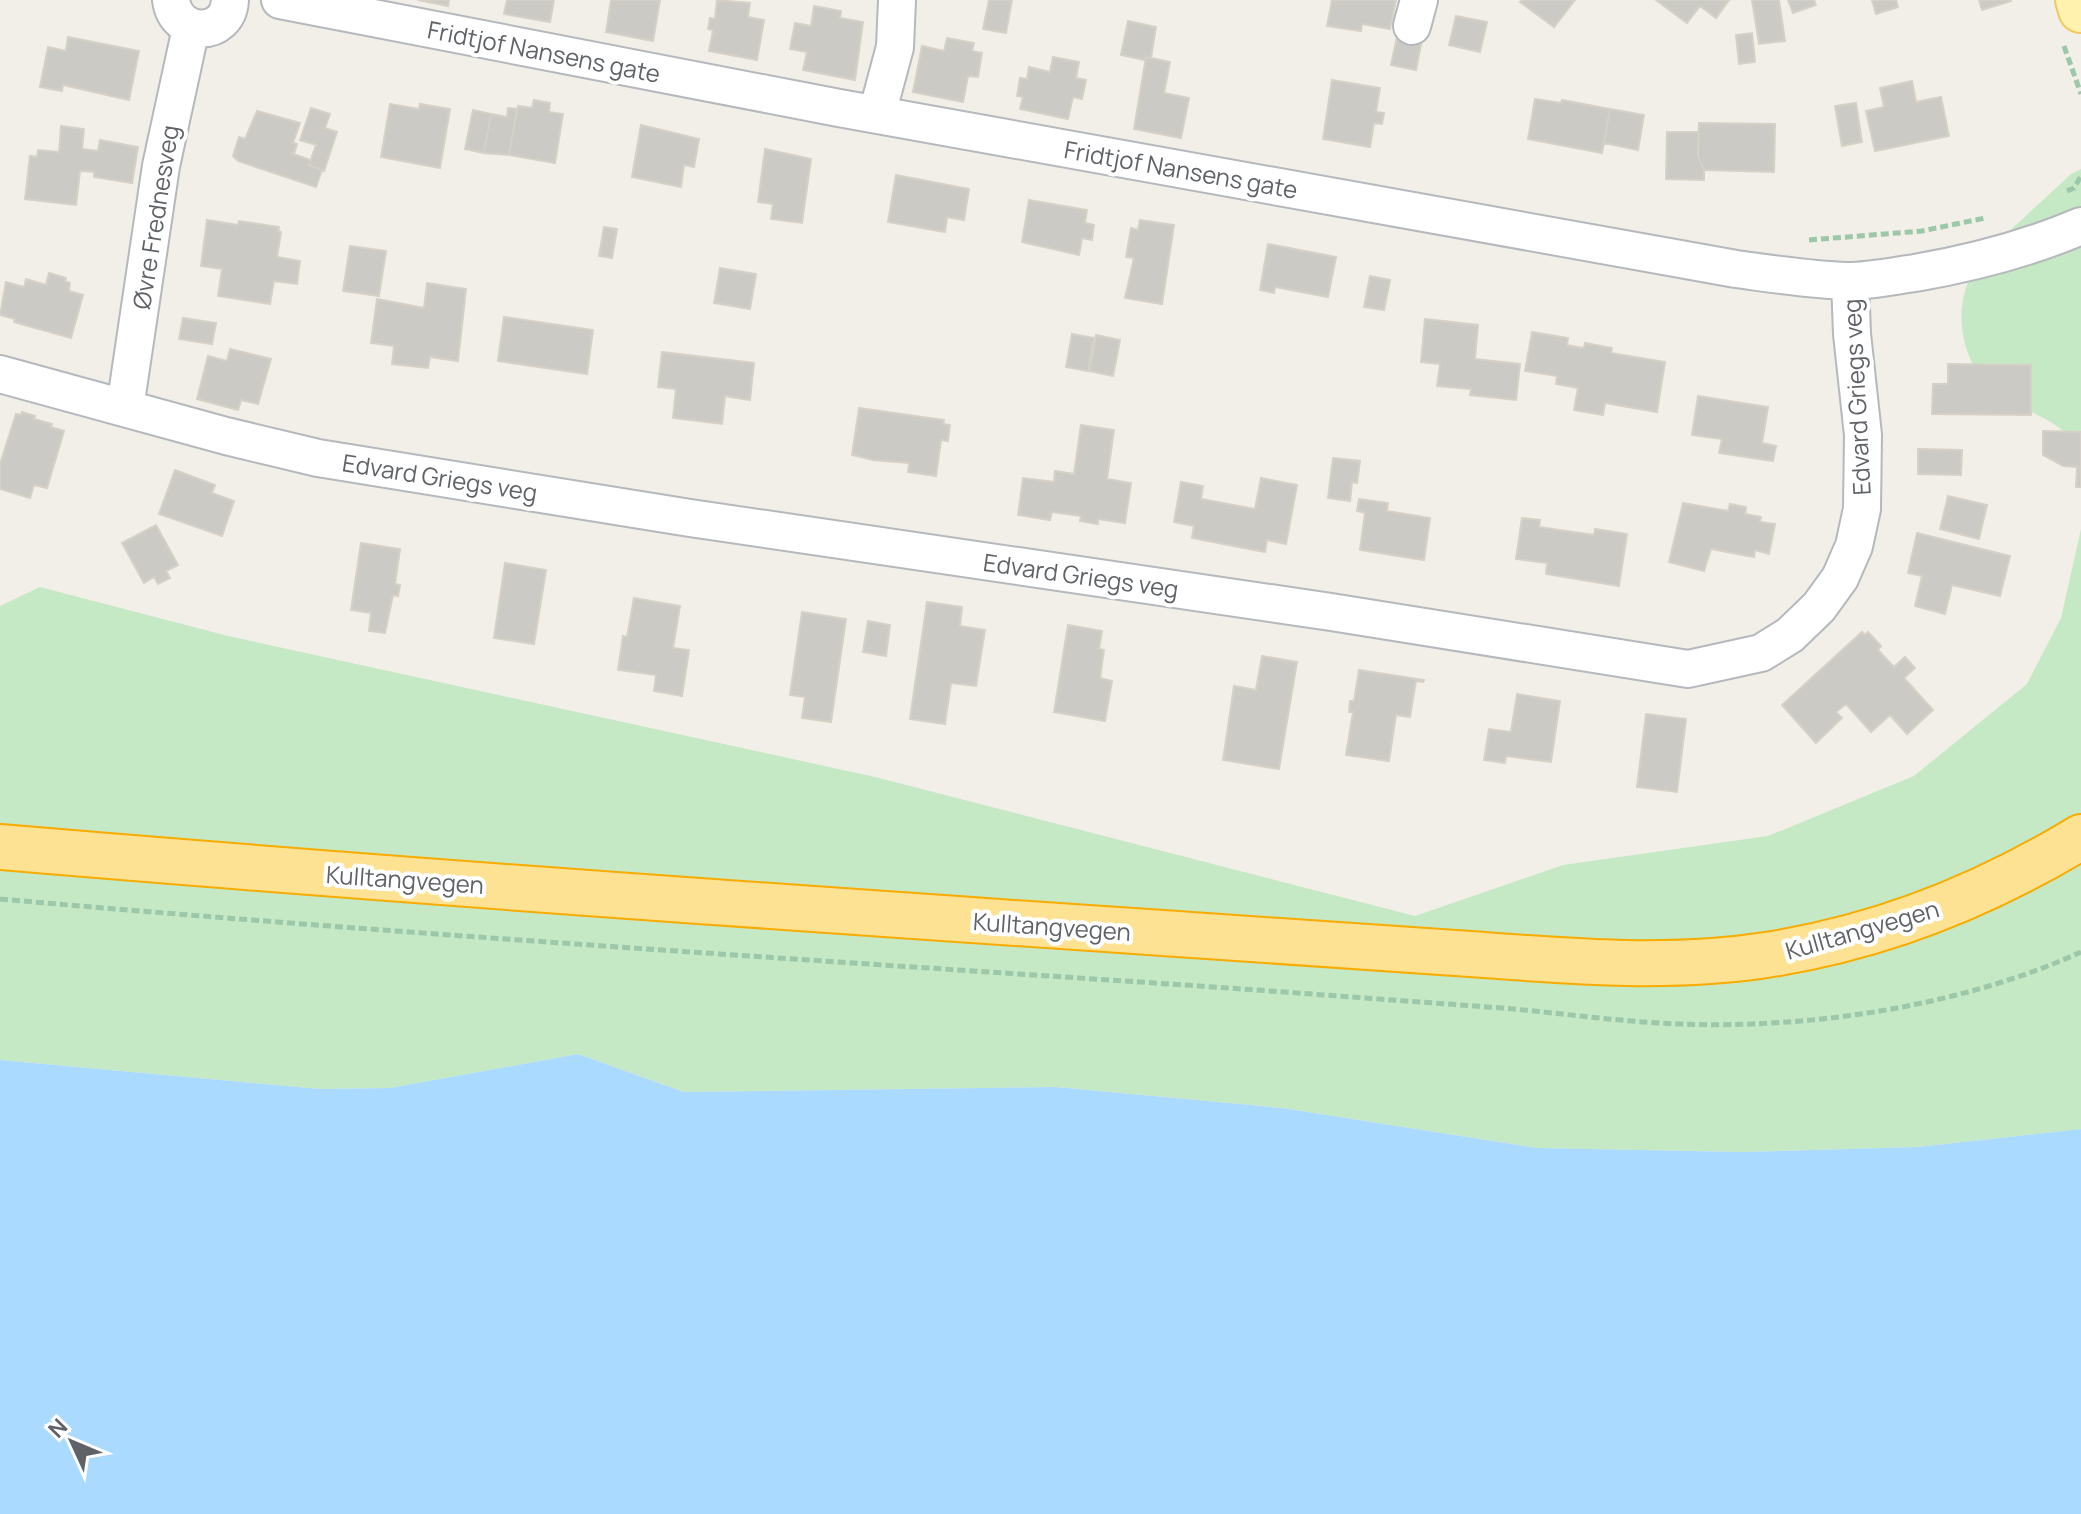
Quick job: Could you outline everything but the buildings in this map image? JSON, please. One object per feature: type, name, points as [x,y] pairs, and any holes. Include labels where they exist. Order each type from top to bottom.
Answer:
[{"type":"highway","name":"Kulltangvegen","points":[[0,847],[1520,958],[1683,964],[1763,956],[1826,944],[1876,930],[2014,876],[2081,837]]},
{"type":"main road","points":[[2078,0],[2081,10]]},
{"type":"street","points":[[181,14],[207,29],[221,22],[230,9],[230,0]]},
{"type":"street","name":"Fridtjof Nansens gate","points":[[280,0],[877,114],[1797,278],[1850,281],[1919,272],[1991,258],[2037,245],[2081,226]]},
{"type":"street","points":[[877,114],[895,47],[897,0]]},
{"type":"street","name":"Øvre Frednesveg","points":[[125,408],[181,14]]},
{"type":"street","name":"Edvard Griegs veg","points":[[0,374],[318,458],[690,518],[1315,610],[1688,669],[1761,653],[1790,635],[1819,607],[1845,568],[1854,546],[1862,509],[1863,472],[1863,435],[1852,334],[1850,281]]},
{"type":"path","points":[[2063,193],[2074,188],[2081,176]]},
{"type":"path","points":[[1801,240],[1922,231],[1996,215]]},
{"type":"path","points":[[0,899],[190,916],[1173,984],[1683,1024],[1820,1018],[1923,1004],[2050,966],[2081,952]]},
{"type":"green space","points":[[2081,169],[2081,447],[2050,421],[2006,399],[1990,387],[1979,374],[1965,344],[1962,310],[1964,293],[1979,264],[2071,174]]},
{"type":"green space","points":[[2081,529],[2081,1129],[1918,1147],[1743,1152],[1537,1148],[1282,1108],[1056,1087],[684,1092],[578,1054],[390,1088],[320,1089],[0,1060],[0,606],[40,587],[228,636],[875,777],[1415,916],[1563,865],[1768,836],[1914,776],[2027,684],[2061,618]]},
{"type":"water","points":[[578,1054],[684,1092],[1056,1087],[1282,1108],[1537,1148],[1743,1152],[1918,1147],[2081,1129],[2081,1514],[0,1514],[0,1060],[320,1089],[390,1088]]}]
